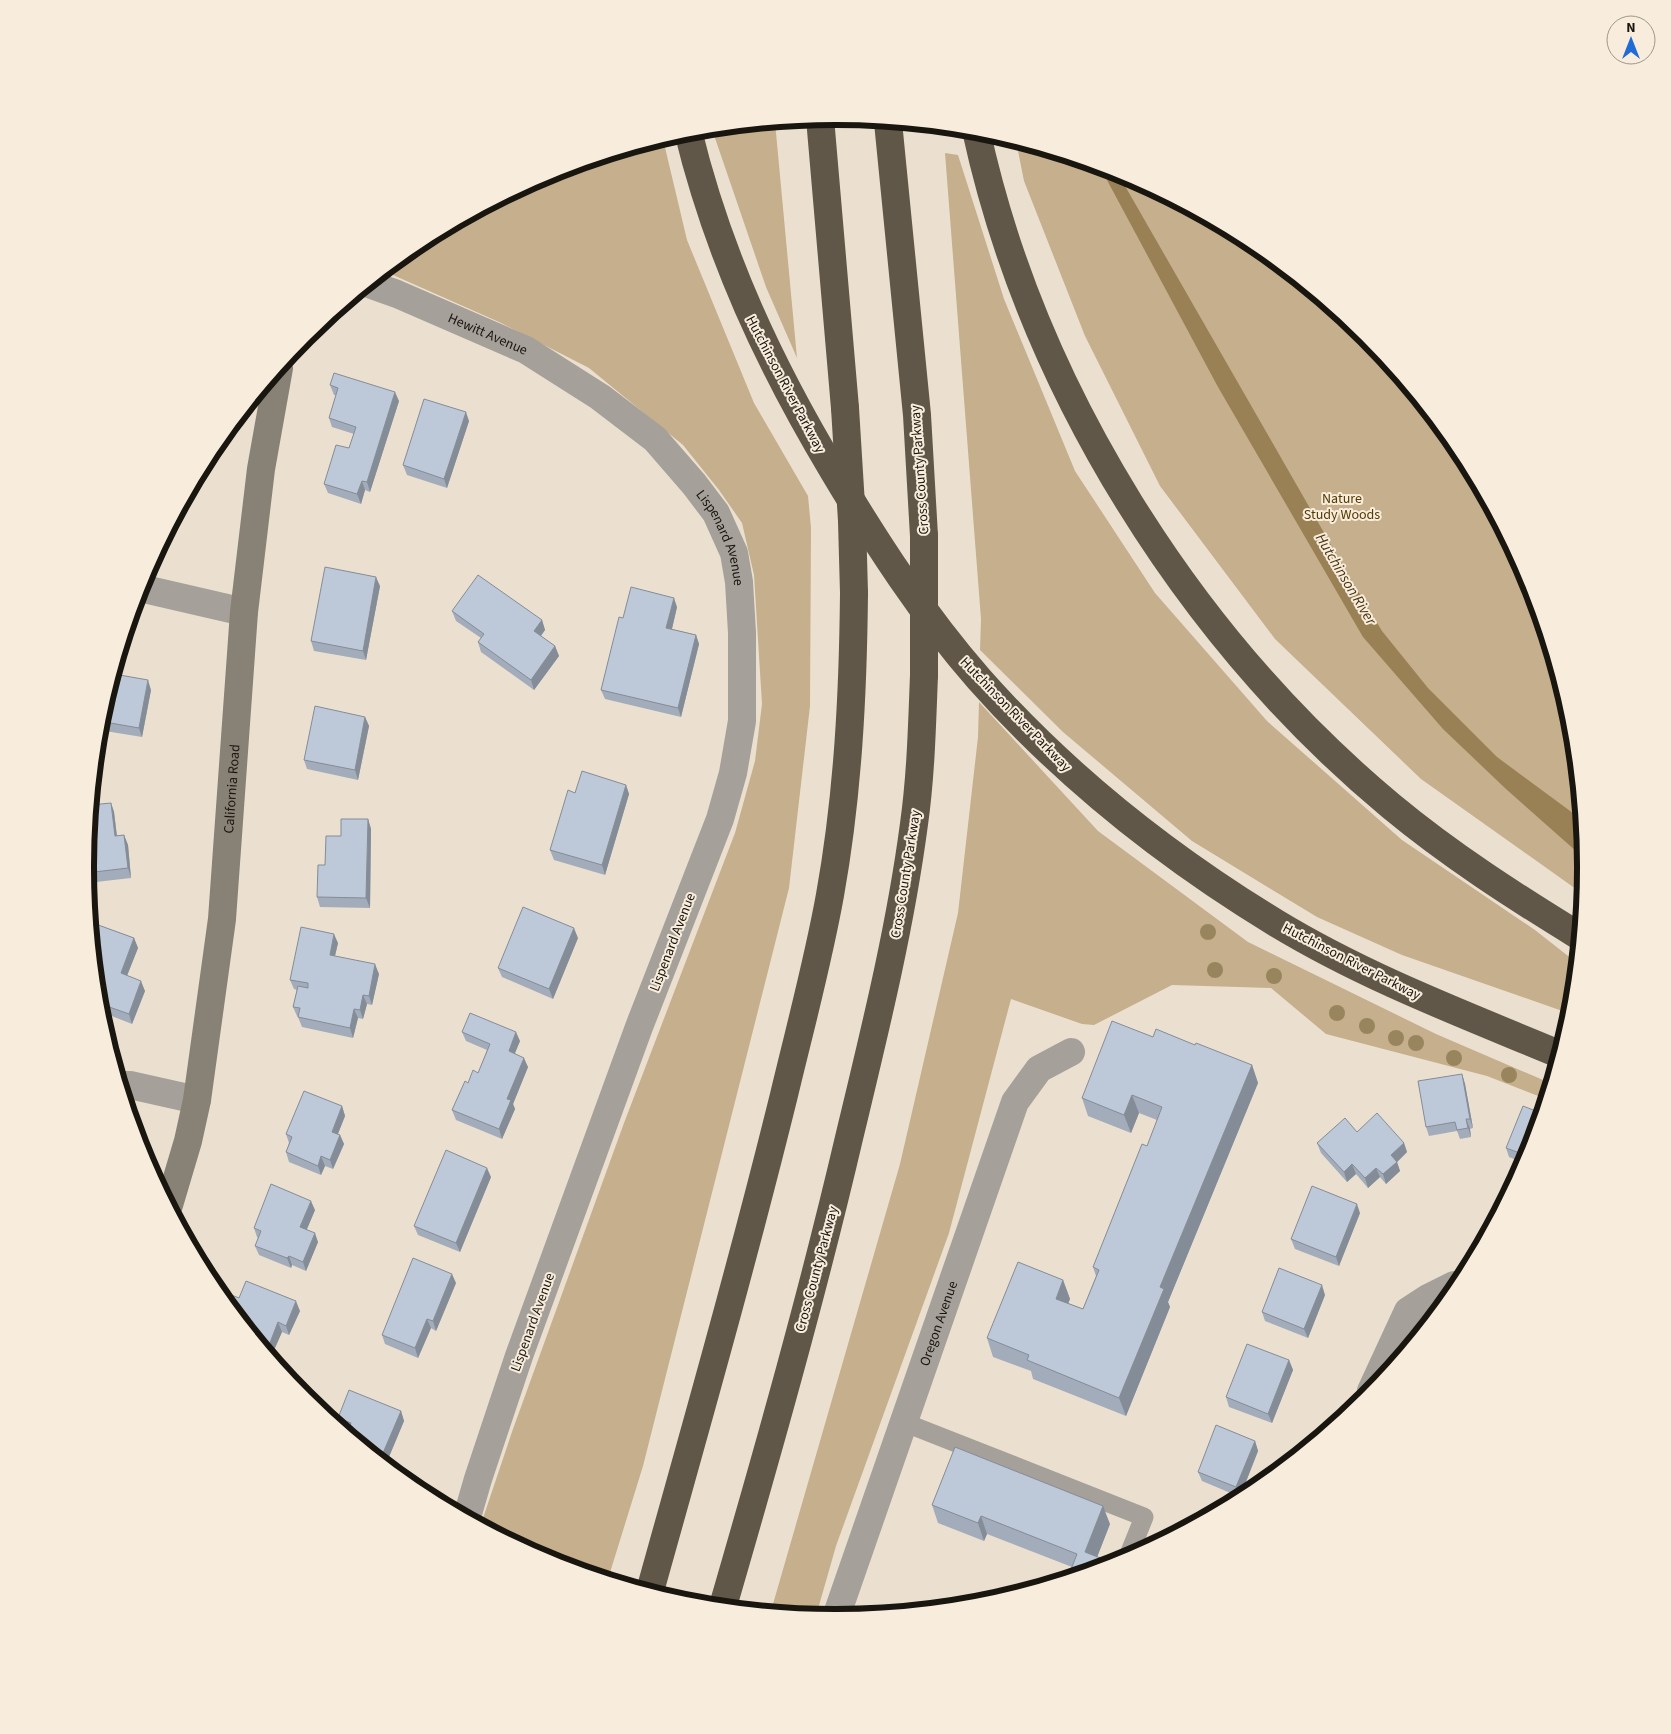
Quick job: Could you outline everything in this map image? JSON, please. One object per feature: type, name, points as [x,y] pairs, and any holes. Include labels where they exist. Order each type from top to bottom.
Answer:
[{"type":"highway","points":[[652,1585],[758,1199],[817,958],[830,894],[848,764],[852,694],[854,593],[852,512],[821,126]]},
{"type":"highway","name":"Cross County Parkway","points":[[725,1600],[796,1349],[837,1189],[888,975],[914,823],[921,748],[924,675],[924,536],[916,415],[889,127]]},
{"type":"highway","name":"Hutchinson River Parkway","points":[[690,140],[705,194],[724,252],[747,308],[795,407],[866,526],[901,579],[941,632],[1005,707],[1084,784],[1130,822],[1177,857],[1270,919],[1382,980],[1554,1052]]},
{"type":"highway","points":[[979,140],[997,209],[1015,266],[1037,323],[1090,432],[1118,484],[1184,585],[1261,680],[1301,722],[1390,805],[1487,878],[1574,933]]},
{"type":"main road","name":"California Road","points":[[171,1197],[188,1140],[197,1100],[222,919],[244,612],[261,469],[276,381]]},
{"type":"street","name":"Hewitt Avenue","points":[[375,286],[526,350],[600,397]]},
{"type":"street","name":"Lispenard Avenue","points":[[469,1511],[519,1356],[611,1102],[720,819],[733,773],[742,721],[742,633],[739,582],[734,553],[716,512],[694,484],[655,439],[600,397]]},
{"type":"street","points":[[148,590],[244,612]]},
{"type":"street","name":"Oregon Avenue","points":[[839,1609],[1015,1102],[1039,1069],[1071,1052]]},
{"type":"street","points":[[127,1085],[197,1100]]},
{"type":"street","points":[[1382,1368],[1408,1311],[1444,1290]]},
{"type":"lane","points":[[904,1422],[1144,1517],[1133,1546]]},
{"type":"green space","points":[[776,128],[797,358],[766,287],[715,136],[739,132]]},
{"type":"green space","points":[[665,146],[687,240],[754,403],[808,496],[811,528],[810,706],[789,888],[643,1466],[610,1573],[552,1552],[483,1519],[513,1429],[624,1123],[735,833],[755,761],[762,704],[754,575],[742,523],[719,490],[683,445],[589,368],[499,322],[391,274],[423,250],[507,202],[597,165]]},
{"type":"green space","name":"Nature Study Woods","points":[[1018,149],[1074,165],[1119,182],[1164,202],[1206,225],[1248,250],[1325,309],[1393,378],[1424,415],[1478,496],[1501,539],[1521,583],[1538,629],[1552,675],[1563,722],[1571,770],[1576,818],[1577,889],[1421,779],[1275,639],[1160,486],[1085,336],[1024,181]]},
{"type":"green space","points":[[945,153],[958,155],[1004,299],[1075,471],[1155,593],[1267,721],[1402,840],[1535,930],[1572,959],[1563,1011],[1402,955],[1317,917],[1192,841],[1063,732],[980,650],[981,619]]},
{"type":"green space","points":[[979,702],[1098,831],[1248,942],[1436,1034],[1545,1081],[1540,1097],[1487,1076],[1326,1034],[1271,988],[1172,985],[1094,1025],[1082,1024],[1011,999],[949,1233],[836,1546],[818,1608],[773,1605],[900,1164],[958,913],[978,737]]},
{"type":"water","name":"Hutchinson River","points":[[1105,177],[1124,184],[1382,631],[1428,688],[1497,757],[1576,815],[1577,852],[1506,789],[1443,729],[1363,637],[1218,387]]},
{"type":"building","points":[[334,373],[395,392],[367,482],[362,481],[357,494],[324,484],[336,445],[349,448],[356,427],[329,418],[338,388],[330,385]]},
{"type":"building","points":[[424,399],[466,412],[444,479],[403,465]]},
{"type":"building","points":[[325,567],[376,577],[363,651],[311,641]]},
{"type":"building","points":[[478,575],[542,620],[534,631],[555,646],[531,680],[478,642],[484,634],[452,611]]},
{"type":"building","points":[[631,587],[674,598],[666,628],[696,635],[678,708],[601,690],[619,617],[623,618]]},
{"type":"building","points":[[119,675],[148,680],[139,728],[108,723]]},
{"type":"building","points":[[315,706],[365,717],[355,770],[304,760]]},
{"type":"building","points":[[582,771],[626,785],[602,865],[550,850],[568,790],[575,793]]},
{"type":"building","points":[[111,803],[115,836],[124,835],[128,868],[94,872],[96,804]]},
{"type":"building","points":[[341,819],[368,819],[366,898],[317,897],[318,865],[325,865],[326,836],[341,836]]},
{"type":"building","points":[[523,907],[574,928],[549,989],[498,968]]},
{"type":"building","points":[[96,924],[134,938],[121,973],[141,981],[129,1014],[107,1006]]},
{"type":"building","points":[[301,927],[334,934],[330,955],[375,964],[369,996],[363,995],[360,1010],[354,1009],[350,1028],[298,1017],[300,1008],[293,1007],[298,986],[308,988],[308,983],[290,980]]},
{"type":"building","points":[[470,1013],[516,1032],[509,1051],[524,1058],[507,1099],[511,1100],[499,1129],[452,1110],[465,1081],[468,1083],[473,1070],[478,1073],[490,1044],[462,1032]]},
{"type":"building","points":[[1112,1021],[1153,1037],[1156,1029],[1252,1065],[1160,1287],[1164,1289],[1119,1398],[1027,1360],[1029,1355],[987,1338],[1018,1262],[1063,1280],[1056,1299],[1083,1309],[1099,1270],[1093,1267],[1142,1144],[1147,1146],[1162,1107],[1132,1095],[1124,1115],[1082,1098]]},
{"type":"building","points":[[1462,1074],[1470,1119],[1466,1119],[1468,1128],[1457,1130],[1455,1122],[1426,1127],[1418,1081]]},
{"type":"building","points":[[304,1091],[342,1106],[332,1132],[340,1135],[330,1160],[321,1156],[318,1166],[286,1152],[292,1137],[286,1134]]},
{"type":"building","points":[[1523,1106],[1536,1111],[1520,1153],[1506,1148]]},
{"type":"building","points":[[1377,1113],[1404,1143],[1391,1155],[1397,1162],[1383,1174],[1376,1168],[1365,1178],[1352,1164],[1344,1172],[1317,1143],[1345,1118],[1357,1132]]},
{"type":"building","points":[[446,1150],[487,1168],[456,1243],[414,1226]]},
{"type":"building","points":[[271,1184],[311,1201],[300,1227],[315,1233],[303,1262],[255,1246],[261,1231],[254,1228]]},
{"type":"building","points":[[1312,1186],[1357,1204],[1336,1257],[1291,1239]]},
{"type":"building","points":[[413,1258],[452,1274],[433,1321],[427,1319],[415,1348],[382,1335]]},
{"type":"building","points":[[1279,1268],[1322,1285],[1304,1329],[1262,1312]]},
{"type":"building","points":[[246,1281],[296,1301],[286,1326],[278,1322],[269,1345],[230,1294],[239,1298]]},
{"type":"building","points":[[1247,1344],[1289,1360],[1268,1414],[1226,1397]]},
{"type":"building","points":[[349,1390],[401,1411],[383,1454],[349,1427],[351,1423],[338,1417]]},
{"type":"building","points":[[1216,1425],[1255,1441],[1236,1487],[1198,1472]]},
{"type":"building","points":[[955,1447],[1103,1506],[1085,1552],[1102,1559],[1071,1570],[1077,1554],[981,1516],[978,1523],[932,1505]]}]
